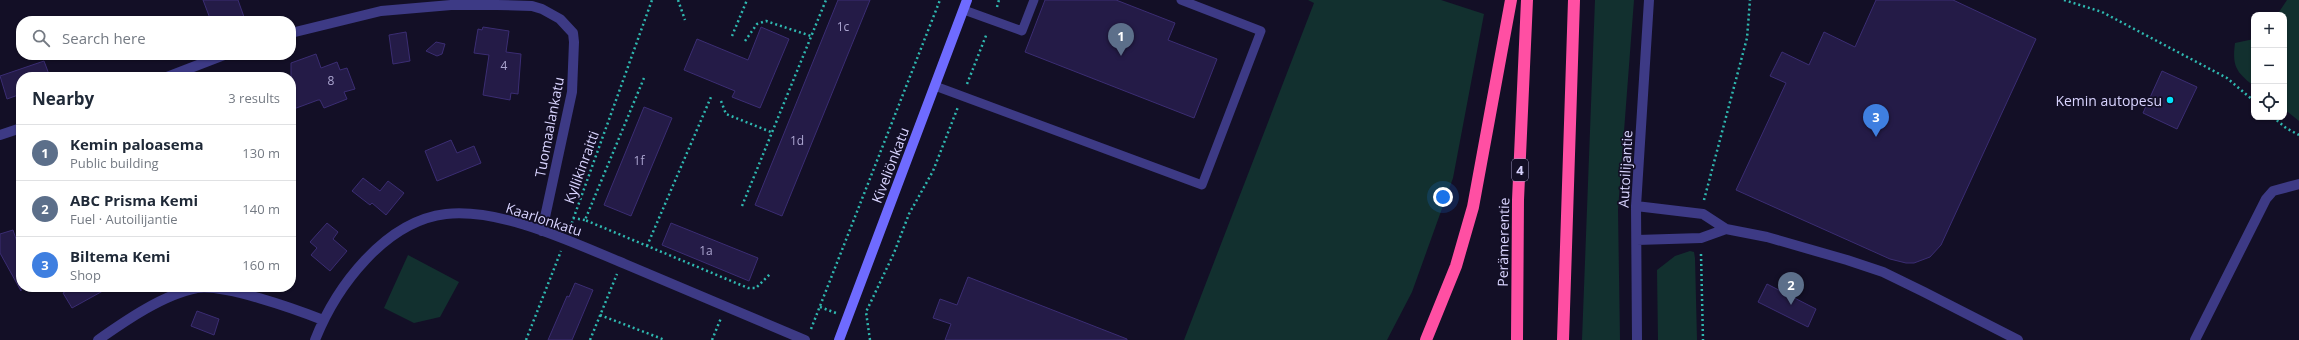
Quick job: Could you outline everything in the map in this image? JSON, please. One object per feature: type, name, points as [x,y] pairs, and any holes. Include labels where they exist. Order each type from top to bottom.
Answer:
[{"type":"highway","points":[[1426,340],[1456,266],[1473,207],[1512,0]]},
{"type":"highway","name":"Perämerentie","points":[[1517,340],[1518,200],[1527,0]]},
{"type":"highway","points":[[1563,340],[1574,0]]},
{"type":"main road","name":"Kiveliönkatu","points":[[839,340],[966,5]]},
{"type":"street","name":"Autoilijantie","points":[[1637,340],[1636,206],[1649,0]]},
{"type":"street","name":"Tuomaalankatu","points":[[296,32],[344,18],[407,7],[451,5],[532,6],[551,13],[560,20],[573,33],[574,77],[542,231]]},
{"type":"street","points":[[180,72],[211,60]]},
{"type":"street","points":[[0,135],[16,130]]},
{"type":"street","points":[[2195,340],[2266,200],[2273,191],[2299,184]]},
{"type":"street","points":[[1636,206],[1703,214],[1726,229],[1767,237],[1883,272],[2018,340]]},
{"type":"street","name":"Kaarlonkatu","points":[[315,340],[323,320],[340,290],[364,261],[397,233],[419,220],[446,214],[484,215],[566,239],[805,340]]},
{"type":"street","points":[[1637,240],[1701,238],[1726,229]]},
{"type":"street","points":[[98,340],[173,296],[186,292]]},
{"type":"street","points":[[233,292],[299,310],[323,320]]},
{"type":"lane","points":[[966,5],[992,20],[1022,31],[1034,0]]},
{"type":"lane","points":[[935,86],[1202,185],[1261,30],[1181,0]]},
{"type":"path","name":"Kyllikinraitti","points":[[526,340],[566,239],[652,0]]},
{"type":"path","points":[[678,0],[684,20]]},
{"type":"path","points":[[732,36],[747,0]]},
{"type":"path","points":[[742,206],[826,0]]},
{"type":"path","points":[[811,328],[940,0]]},
{"type":"path","points":[[870,340],[866,312],[894,253],[908,214],[933,171],[999,0]]},
{"type":"path","points":[[1704,201],[1706,187],[1747,38],[1750,0]]},
{"type":"path","points":[[2064,0],[2102,12],[2227,78],[2251,98]]},
{"type":"path","points":[[745,41],[757,24],[766,21],[811,36]]},
{"type":"path","points":[[585,220],[644,78]]},
{"type":"path","points":[[647,246],[711,97]]},
{"type":"path","points":[[721,101],[726,114],[772,132]]},
{"type":"path","points":[[2277,120],[2286,128],[2299,134]]},
{"type":"path","points":[[573,218],[585,220],[748,288],[756,288],[770,274]]},
{"type":"path","points":[[1701,254],[1702,340]]},
{"type":"path","points":[[590,340],[621,263]]},
{"type":"path","points":[[712,340],[726,306]]},
{"type":"path","points":[[820,307],[836,313]]},
{"type":"path","points":[[600,315],[665,340]]},
{"type":"path","points":[[863,323],[868,324]]},
{"type":"green space","points":[[1308,0],[1441,0],[1484,14],[1453,178],[1412,292],[1387,340],[1184,340],[1314,3]]},
{"type":"green space","points":[[1595,0],[1634,0],[1618,210],[1620,340],[1582,340]]},
{"type":"green space","points":[[2287,0],[2299,0],[2299,121],[2287,111],[2287,12],[2279,12]]},
{"type":"green space","points":[[2251,40],[2251,84],[2239,72],[2235,63],[2235,43]]},
{"type":"green space","points":[[1690,251],[1694,252],[1695,258],[1697,340],[1658,340],[1657,270],[1675,256]]},
{"type":"green space","points":[[408,255],[459,282],[440,317],[414,323],[384,308]]},
{"type":"building","points":[[203,0],[238,0],[244,16],[209,16]]},
{"type":"building","points":[[838,0],[870,0],[782,216],[755,205]]},
{"type":"building","points":[[1045,0],[1116,0],[1175,23],[1168,40],[1217,59],[1194,118],[1025,52]]},
{"type":"building","points":[[1876,0],[1953,0],[2036,39],[1941,245],[1930,257],[1914,263],[1906,263],[1890,259],[1736,190],[1786,83],[1770,76],[1782,52],[1809,65],[1824,32],[1855,47]]},
{"type":"building","points":[[483,27],[509,31],[506,52],[521,54],[518,94],[511,93],[510,100],[483,95],[489,55],[474,53],[478,29],[482,30]]},
{"type":"building","points":[[761,27],[789,39],[760,108],[732,97],[735,91],[684,70],[697,39],[748,60]]},
{"type":"building","points":[[406,32],[410,61],[393,64],[389,35]]},
{"type":"building","points":[[436,42],[445,44],[442,54],[437,56],[426,51]]},
{"type":"building","points":[[316,54],[321,68],[337,62],[340,70],[347,68],[355,89],[344,92],[347,99],[324,108],[320,100],[318,100],[296,108],[296,72],[291,72],[291,63]]},
{"type":"building","points":[[44,61],[48,72],[16,72],[16,96],[7,99],[0,76]]},
{"type":"building","name":"Kemin autopesu","points":[[2162,71],[2197,87],[2177,129],[2143,113]]},
{"type":"building","points":[[644,107],[672,118],[631,216],[604,205]]},
{"type":"building","points":[[451,140],[457,153],[474,146],[481,163],[437,181],[425,151]]},
{"type":"building","points":[[363,178],[380,191],[388,181],[404,193],[386,215],[372,203],[370,205],[352,191]]},
{"type":"building","points":[[327,223],[338,232],[333,239],[347,251],[330,271],[311,255],[317,248],[310,242]]},
{"type":"building","points":[[671,223],[758,258],[749,281],[662,245]]},
{"type":"building","points":[[13,230],[16,239],[16,282],[0,253],[0,234]]},
{"type":"building","points":[[968,277],[1127,340],[945,340],[951,324],[933,318],[940,299],[957,305]]},
{"type":"building","points":[[575,283],[593,290],[572,340],[548,340],[567,296],[569,297]]},
{"type":"building","points":[[1767,284],[1816,309],[1808,327],[1758,302]]},
{"type":"building","points":[[65,292],[101,292],[72,308],[63,293]]},
{"type":"building","points":[[197,311],[219,319],[214,335],[191,326]]},
{"type":"place","name":"Kemin paloasema","points":[[1121,56]]},
{"type":"place","name":"Kemin autopesu","points":[[2170,100]]},
{"type":"place","name":"Biltema Kemi","points":[[1876,137]]},
{"type":"place","name":"ABC Prisma Kemi","points":[[1791,305]]}]
